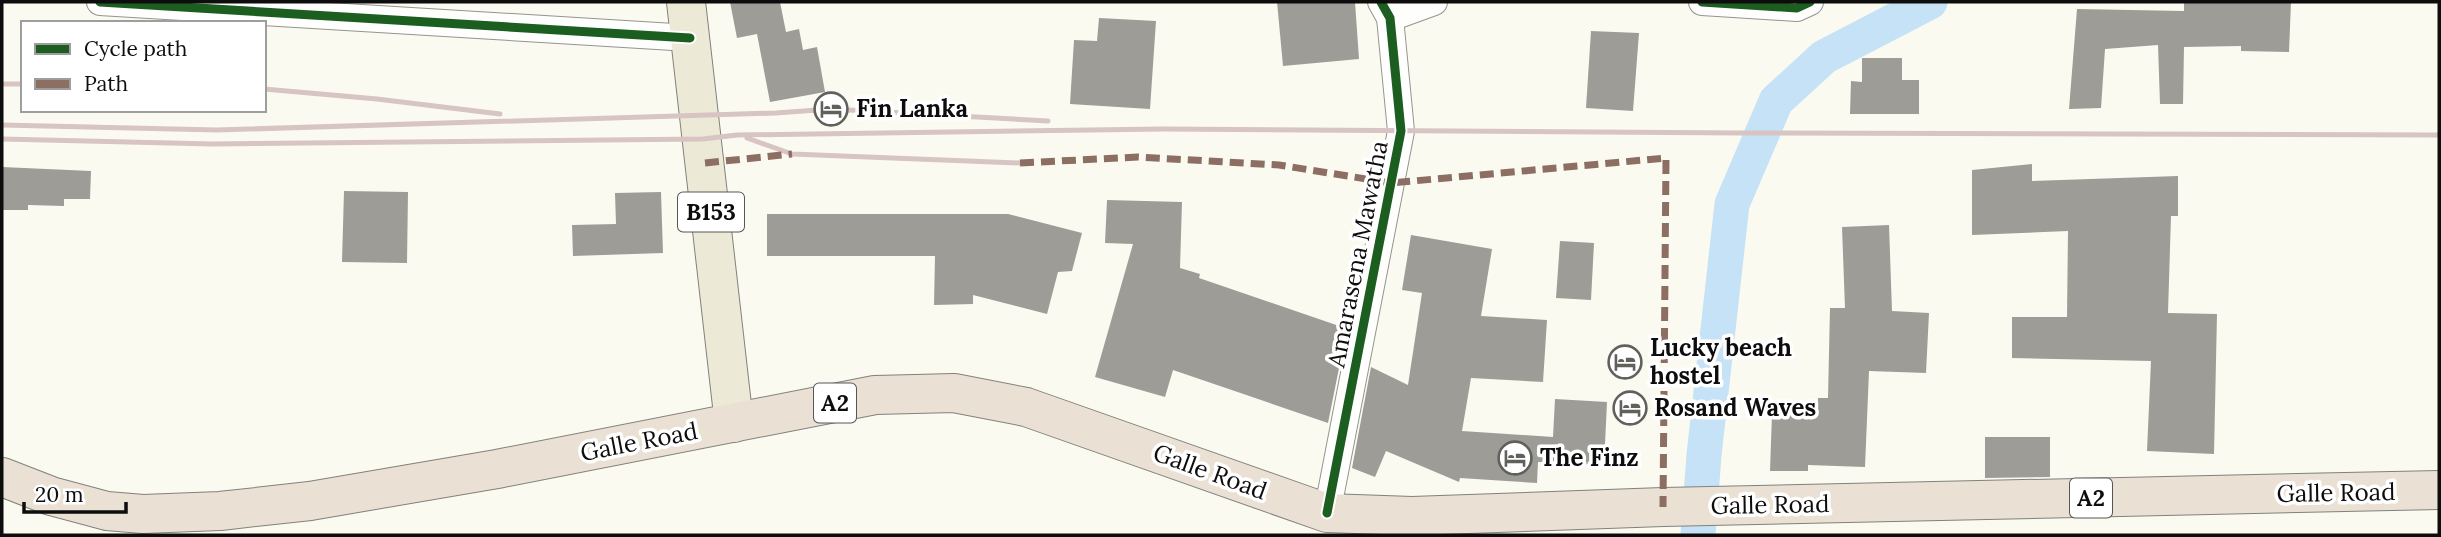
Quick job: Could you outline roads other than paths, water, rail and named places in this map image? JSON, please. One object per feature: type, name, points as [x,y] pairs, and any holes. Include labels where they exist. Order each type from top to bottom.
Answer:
[{"type":"highway","name":"Galle Road","points":[[2,477],[51,496],[107,511],[220,511],[310,501],[484,472],[875,395],[954,393],[1026,407],[1327,513],[1412,516],[1663,507],[2439,490]]},
{"type":"main road","name":"B153","points":[[688,20],[734,423]]},
{"type":"street","points":[[100,2],[688,20]]},
{"type":"street","points":[[1385,10],[1434,2]]},
{"type":"street","points":[[1702,2],[1802,4]]},
{"type":"street","name":"Amarasena Mawatha","points":[[1327,513],[1401,131],[1385,10]]},
{"type":"waterway","points":[[1698,535],[1704,455],[1732,204],[1776,101],[1824,57],[1930,2]]},
{"type":"railway","points":[[2,84],[21,84]]},
{"type":"railway","points":[[266,89],[500,114]]},
{"type":"railway","points":[[2,125],[217,130],[776,113],[831,109],[1048,121]]},
{"type":"railway","points":[[2,139],[212,144],[703,139],[737,135],[1163,129],[2439,135]]},
{"type":"railway","points":[[747,138],[792,154],[1020,163]]},
{"type":"place","name":"Fin Lanka","points":[[831,109]]},
{"type":"place","name":"Lucky beach hostel","points":[[1625,362]]},
{"type":"place","name":"Rosand Waves","points":[[1630,408]]},
{"type":"place","name":"The Finz","points":[[1515,458]]}]
